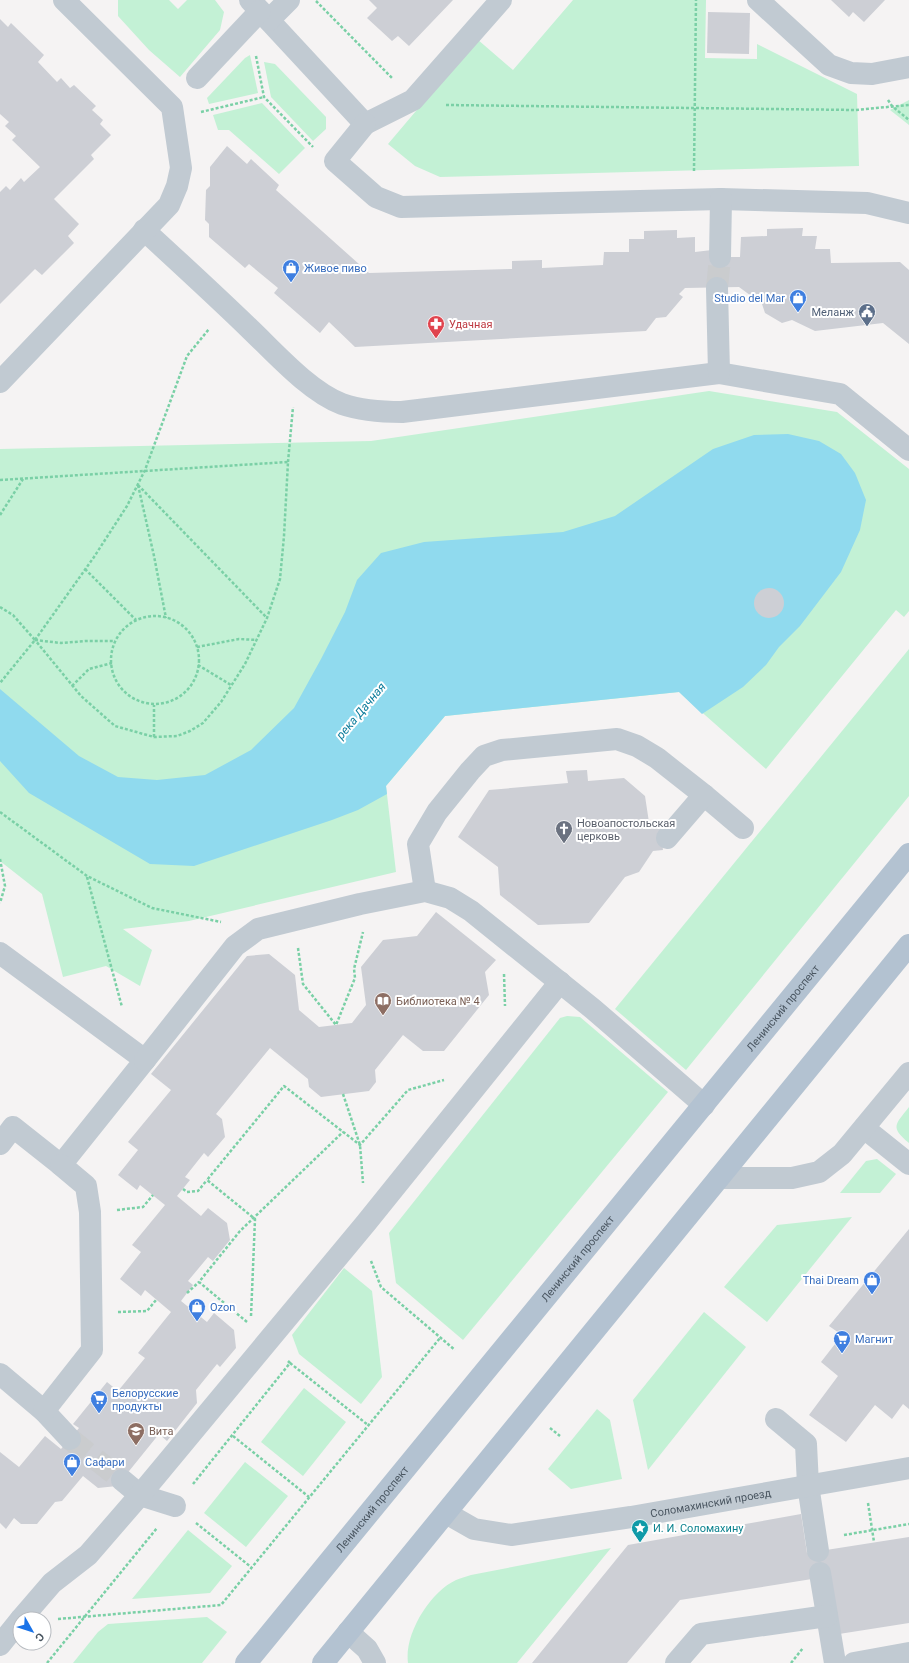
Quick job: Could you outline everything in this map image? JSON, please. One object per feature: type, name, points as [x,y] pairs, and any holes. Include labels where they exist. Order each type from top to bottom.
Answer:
[{"type":"main road","name":"Ленинский проспект","points":[[246,1663],[909,854]]},
{"type":"main road","points":[[323,1663],[909,945]]},
{"type":"street","points":[[0,382],[169,205],[177,186],[181,168],[172,107],[64,0]]},
{"type":"street","points":[[197,78],[260,10],[289,0]]},
{"type":"street","points":[[501,0],[413,100],[365,124],[335,161],[376,197],[401,207],[721,199],[867,203],[909,212]]},
{"type":"street","points":[[758,0],[829,66],[851,73],[872,74],[909,67]]},
{"type":"street","points":[[260,10],[365,124]]},
{"type":"street","points":[[720,257],[721,199]]},
{"type":"street","points":[[144,230],[296,372],[325,395],[342,404],[380,412],[402,412],[719,373],[840,394],[909,450]]},
{"type":"street","points":[[717,288],[719,373]]},
{"type":"street","points":[[425,891],[418,844],[437,812],[470,771],[484,756],[502,750],[616,739],[637,746],[657,758],[743,828]]},
{"type":"street","points":[[667,838],[704,795]]},
{"type":"street","points":[[61,1165],[140,1056],[236,946],[258,929],[360,904],[425,891],[450,898],[471,911],[560,982],[704,1105]]},
{"type":"street","points":[[0,953],[140,1056]]},
{"type":"street","points":[[29,1611],[52,1584],[88,1555],[140,1495],[366,1223],[560,982]]},
{"type":"street","points":[[719,1178],[792,1178],[819,1172],[842,1154],[909,1073]]},
{"type":"street","points":[[0,1144],[13,1127],[86,1186],[90,1212],[92,1350],[44,1411]]},
{"type":"street","points":[[864,1128],[909,1164]]},
{"type":"street","points":[[0,1374],[44,1411],[70,1439]]},
{"type":"street","points":[[776,1419],[806,1444],[808,1485],[817,1546]]},
{"type":"street","name":"Соломахинский проезд","points":[[446,1513],[474,1529],[511,1534],[630,1516],[909,1468]]},
{"type":"street","points":[[122,1480],[140,1495],[175,1506]]},
{"type":"street","points":[[820,1573],[835,1663]]},
{"type":"street","points":[[676,1663],[701,1634],[827,1616]]},
{"type":"street","points":[[0,1645],[12,1631]]},
{"type":"street","points":[[348,1632],[367,1649],[375,1663]]},
{"type":"street","points":[[854,1663],[909,1654]]},
{"type":"path","points":[[315,0],[413,100],[428,105],[855,110],[909,105]]},
{"type":"path","points":[[694,200],[696,0]]},
{"type":"path","points":[[255,49],[264,97],[312,147],[335,161]]},
{"type":"path","points":[[174,119],[264,97]]},
{"type":"path","points":[[0,683],[34,640],[85,569],[127,506],[145,470],[187,356],[228,307]]},
{"type":"path","points":[[0,607],[13,615],[72,686],[98,713],[114,726],[154,738],[176,736],[190,731],[204,723],[221,702],[245,664],[268,618],[280,578],[296,372]]},
{"type":"path","points":[[0,480],[288,462]]},
{"type":"path","points":[[0,515],[23,479]]},
{"type":"path","points":[[138,485],[268,618]]},
{"type":"path","points":[[138,485],[166,618]]},
{"type":"path","points":[[85,569],[136,620]]},
{"type":"path","points":[[151,616],[166,618],[180,624],[191,634],[197,647],[197,674],[190,687],[180,696],[167,703],[154,705],[140,702],[128,695],[118,685],[112,671],[111,656],[115,641],[124,629],[136,620],[151,616]]},
{"type":"path","points":[[197,647],[239,639],[256,640]]},
{"type":"path","points":[[34,640],[61,643],[115,641]]},
{"type":"path","points":[[72,686],[89,669],[112,663]]},
{"type":"path","points":[[198,665],[231,684]]},
{"type":"path","points":[[154,705],[154,738]]},
{"type":"path","points":[[0,812],[87,876],[152,908],[258,929]]},
{"type":"path","points":[[0,859],[5,886],[0,903]]},
{"type":"path","points":[[87,876],[140,1056]]},
{"type":"path","points":[[302,975],[303,984],[336,1025],[355,978],[354,969],[363,930],[360,904]]},
{"type":"path","points":[[504,974],[505,1008]]},
{"type":"path","points":[[183,1189],[187,1192],[198,1190],[284,1086],[360,1145],[408,1090],[449,1079]]},
{"type":"path","points":[[187,1293],[199,1282],[240,1231],[255,1219],[343,1132]]},
{"type":"path","points":[[207,1180],[255,1219]]},
{"type":"path","points":[[90,1212],[143,1207],[153,1195]]},
{"type":"path","points":[[199,1282],[251,1325],[255,1219]]},
{"type":"path","points":[[92,1314],[147,1311],[156,1300]]},
{"type":"path","points":[[52,1620],[220,1605],[440,1338],[455,1350]]},
{"type":"path","points":[[269,1340],[278,1353],[290,1364],[368,1425]]},
{"type":"path","points":[[47,1663],[290,1364]]},
{"type":"path","points":[[549,1427],[560,1436]]},
{"type":"path","points":[[233,1436],[309,1497]]},
{"type":"path","points":[[868,1499],[874,1542]]},
{"type":"path","points":[[175,1506],[251,1567]]},
{"type":"path","points":[[817,1546],[872,1530],[909,1524]]},
{"type":"green space","points":[[118,0],[169,0],[178,9],[187,0],[215,0],[224,12],[220,30],[180,77],[149,50],[118,16]]},
{"type":"green space","points":[[573,0],[706,0],[705,58],[757,59],[757,44],[857,94],[859,166],[440,177],[415,166],[388,144],[477,39],[513,70]]},
{"type":"green space","points":[[250,55],[258,93],[209,104],[207,98],[245,58]]},
{"type":"green space","points":[[264,62],[275,64],[326,117],[326,129],[313,141],[271,97]]},
{"type":"green space","points":[[909,100],[909,125],[890,110]]},
{"type":"green space","points":[[262,103],[305,148],[279,174],[229,130],[218,130],[213,115]]},
{"type":"green space","points":[[709,391],[837,412],[909,469],[909,611],[904,617],[896,610],[766,769],[679,692],[445,716],[386,786],[396,872],[189,921],[123,929],[152,950],[140,986],[106,966],[63,977],[42,894],[0,861],[0,449],[371,441]]},
{"type":"green space","points":[[909,649],[909,796],[686,1070],[615,1009]]},
{"type":"green space","points":[[567,1016],[580,1017],[668,1092],[463,1340],[396,1283],[389,1233],[560,1018]]},
{"type":"green space","points":[[909,1107],[909,1143],[899,1133],[897,1126],[900,1118]]},
{"type":"green space","points":[[877,1159],[896,1174],[880,1193],[840,1193],[866,1161]]},
{"type":"green space","points":[[852,1217],[767,1322],[724,1287],[777,1225]]},
{"type":"green space","points":[[344,1268],[372,1291],[382,1377],[361,1404],[299,1354],[292,1335]]},
{"type":"green space","points":[[704,1312],[746,1347],[648,1470],[633,1400]]},
{"type":"green space","points":[[304,1388],[346,1422],[303,1476],[261,1442]]},
{"type":"green space","points":[[597,1409],[610,1420],[622,1479],[571,1489],[548,1469]]},
{"type":"green space","points":[[245,1462],[288,1496],[246,1547],[204,1513]]},
{"type":"green space","points":[[188,1530],[232,1566],[210,1593],[132,1599]]},
{"type":"green space","points":[[611,1548],[517,1663],[408,1663],[410,1639],[421,1615],[437,1594],[456,1580],[471,1575]]},
{"type":"green space","points":[[207,1617],[227,1632],[202,1663],[73,1663],[98,1632],[108,1624]]},
{"type":"water","name":"река Дачная","points":[[788,434],[819,441],[841,454],[855,473],[866,500],[860,530],[841,572],[800,626],[779,647],[766,665],[743,687],[702,714],[679,692],[445,716],[386,786],[387,794],[358,810],[332,820],[194,866],[150,864],[29,793],[0,761],[0,689],[79,756],[118,777],[157,780],[205,775],[251,750],[294,708],[345,612],[357,580],[381,553],[424,542],[563,532],[615,516],[713,449],[754,435]]},
{"type":"building","points":[[369,0],[453,0],[409,46],[398,36],[392,41],[367,18],[377,8]]},
{"type":"building","points":[[831,0],[885,0],[864,22],[853,12],[849,17]]},
{"type":"building","points":[[708,12],[750,13],[749,54],[707,53]]},
{"type":"building","points":[[0,19],[8,27],[11,23],[44,55],[38,62],[57,82],[61,78],[70,88],[74,85],[96,106],[92,110],[103,120],[100,124],[111,135],[91,155],[94,159],[54,199],[79,224],[68,236],[74,243],[42,275],[35,269],[0,304],[0,192],[6,186],[10,190],[21,178],[24,182],[40,167],[12,140],[16,136],[5,126],[9,122],[0,114]]},
{"type":"building","points":[[227,146],[247,164],[251,159],[279,185],[276,190],[369,273],[512,269],[512,261],[542,260],[542,268],[603,265],[604,252],[629,252],[629,239],[644,239],[644,231],[677,230],[677,238],[695,237],[695,252],[712,250],[713,257],[740,257],[741,237],[767,236],[767,229],[803,228],[802,236],[817,236],[815,249],[830,249],[831,263],[900,262],[909,270],[909,344],[883,323],[815,331],[792,320],[782,323],[765,313],[762,304],[739,287],[685,288],[679,294],[683,297],[666,317],[656,318],[646,331],[355,347],[329,322],[320,333],[274,293],[278,288],[249,264],[245,268],[209,237],[209,224],[205,220],[206,190],[210,186],[210,167]]},
{"type":"building","points":[[769,588],[775,589],[783,597],[783,609],[775,617],[769,618],[763,617],[755,609],[754,603],[755,597],[763,589]]},
{"type":"building","name":"Новоапостольская церковь","points":[[587,770],[588,781],[624,778],[645,796],[650,829],[660,828],[663,850],[653,851],[639,872],[625,877],[589,923],[538,925],[500,895],[498,867],[458,837],[489,790],[568,783],[566,771]]},
{"type":"building","points":[[436,912],[496,960],[485,972],[489,995],[444,1051],[423,1051],[403,1035],[375,1070],[376,1082],[369,1091],[321,1097],[309,1087],[308,1079],[270,1048],[216,1114],[222,1119],[225,1137],[208,1157],[204,1153],[185,1177],[190,1180],[177,1196],[201,1216],[208,1208],[227,1223],[230,1240],[213,1261],[208,1257],[188,1281],[193,1285],[181,1301],[207,1322],[214,1313],[234,1330],[236,1348],[220,1367],[217,1364],[196,1390],[197,1403],[167,1441],[159,1434],[117,1486],[98,1488],[83,1476],[62,1501],[55,1502],[37,1524],[21,1524],[14,1518],[6,1529],[0,1523],[0,1452],[19,1467],[45,1436],[61,1449],[79,1428],[73,1424],[107,1382],[118,1391],[145,1358],[138,1353],[171,1312],[145,1290],[141,1296],[120,1279],[141,1252],[132,1245],[165,1205],[140,1185],[137,1190],[118,1175],[138,1150],[128,1142],[171,1090],[151,1074],[247,956],[269,954],[295,975],[299,1010],[319,1027],[352,1023],[366,1005],[361,967],[383,940],[417,936]]},
{"type":"building","points":[[909,1229],[909,1409],[903,1404],[892,1419],[875,1405],[846,1442],[809,1415],[838,1376],[821,1362],[842,1335],[829,1326]]},
{"type":"building","points":[[801,1514],[807,1553],[909,1537],[909,1623],[839,1634],[812,1579],[680,1600],[627,1663],[532,1663],[628,1545]]},
{"type":"tunnel","points":[[717,288],[720,257]]},
{"type":"tunnel","points":[[70,1439],[122,1480]]},
{"type":"place","name":"Живое пиво","points":[[291,283]]},
{"type":"place","name":"Studio del Mar","points":[[798,313]]},
{"type":"place","name":"Меланж","points":[[867,327]]},
{"type":"place","name":"Удачная","points":[[436,339]]},
{"type":"place","name":"Новоапостольская церковь","points":[[564,844]]},
{"type":"place","name":"Библиотека № 4","points":[[383,1016]]},
{"type":"place","name":"Thai Dream","points":[[872,1295]]},
{"type":"place","name":"Ozon","points":[[197,1322]]},
{"type":"place","name":"Магнит","points":[[842,1354]]},
{"type":"place","name":"Белорусские продукты","points":[[99,1414]]},
{"type":"place","name":"Вита","points":[[136,1446]]},
{"type":"place","name":"Сафари","points":[[72,1477]]},
{"type":"place","name":"И. И. Соломахину","points":[[640,1543]]}]
